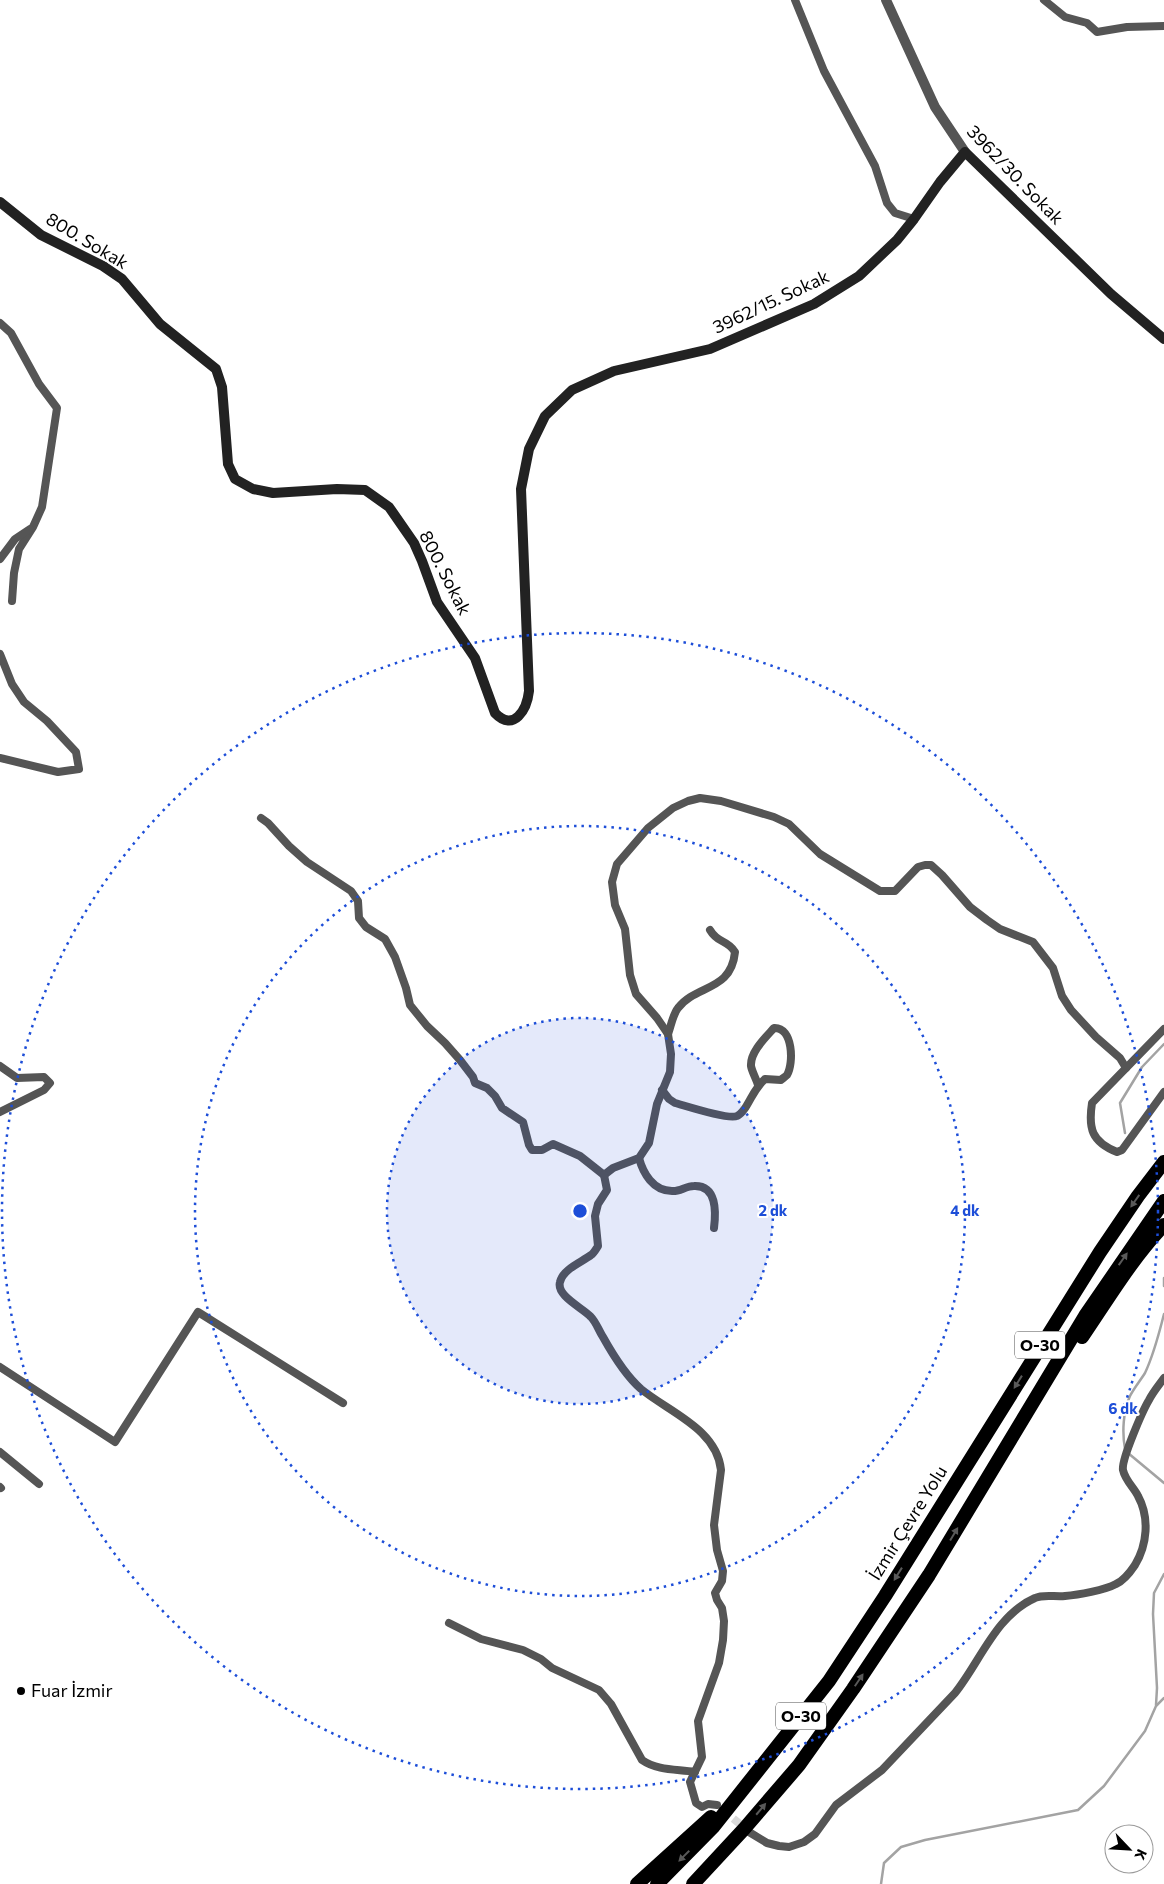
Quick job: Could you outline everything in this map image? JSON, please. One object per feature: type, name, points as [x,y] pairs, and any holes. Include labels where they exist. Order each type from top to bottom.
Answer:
[{"type":"highway","name":"İzmir Çevre Yolu","points":[[657,1884],[714,1826],[829,1681],[870,1619],[1100,1252],[1164,1162]]},
{"type":"highway","name":"O-30","points":[[693,1884],[744,1830],[799,1765],[853,1689],[929,1575],[1085,1316],[1164,1201]]},
{"type":"highway","points":[[1014,1434],[1122,1278],[1164,1225]]},
{"type":"highway","points":[[637,1884],[708,1820],[774,1752]]},
{"type":"main road","name":"3962/15. Sokak","points":[[710,349],[814,304],[858,276],[896,240],[914,219],[940,182],[966,152]]},
{"type":"main road","name":"3962/30. Sokak","points":[[966,152],[1111,294],[1163,337]]},
{"type":"main road","name":"800. Sokak","points":[[0,202],[41,235],[104,266],[122,279],[160,324],[216,369],[222,387],[228,464],[236,479],[253,489],[273,493],[337,489],[365,490],[389,508],[414,543],[437,602],[475,658],[495,713],[502,719],[517,718],[524,712],[530,691],[521,489],[529,449],[545,416],[572,390],[614,371],[710,349]]},
{"type":"street","points":[[795,0],[824,72],[876,166],[886,203],[895,212],[914,219]]},
{"type":"street","name":"3962/30. Sokak","points":[[886,0],[935,107],[966,152]]},
{"type":"street","points":[[1044,0],[1065,17],[1087,24],[1097,32],[1127,27],[1164,26]]},
{"type":"street","points":[[0,323],[11,333],[39,384],[57,408],[42,507],[33,527],[19,549],[14,573],[12,601]]},
{"type":"street","points":[[0,559],[15,539],[33,527]]},
{"type":"street","points":[[0,654],[12,684],[24,702],[47,721],[76,752],[79,770],[58,772],[0,758]]},
{"type":"street","points":[[604,1175],[613,1168],[639,1158],[649,1143],[657,1104],[670,1072],[671,1054],[668,1034],[636,994],[630,975],[625,929],[615,905],[612,882],[617,864],[648,828],[673,808],[688,801],[707,798],[774,817],[789,824],[820,854],[880,892],[895,891],[918,867],[925,864],[931,865],[970,907],[987,920],[1000,929],[1033,942],[1053,968],[1062,996],[1070,1010],[1120,1058],[1126,1068]]},
{"type":"street","points":[[262,818],[288,846],[307,862],[351,891],[358,901],[359,918],[366,927],[385,939],[395,958],[410,1005],[427,1026],[455,1054],[473,1077],[475,1083],[487,1088],[495,1096],[502,1108],[523,1122],[529,1146],[532,1150],[542,1150],[553,1144],[580,1156],[604,1175],[607,1190],[598,1204],[595,1216],[598,1246],[591,1255],[564,1274],[559,1286],[564,1294],[591,1317],[610,1348],[636,1383],[687,1420],[708,1439],[720,1461],[722,1470],[714,1525],[716,1550],[723,1571],[722,1581],[715,1593],[716,1600],[722,1608],[724,1622],[719,1663],[698,1721],[702,1756],[690,1782],[696,1803],[702,1807],[708,1804],[717,1805]]},
{"type":"street","points":[[668,1034],[676,1009],[685,1001],[728,975],[732,968],[735,952],[730,945],[715,939],[710,930]]},
{"type":"street","points":[[662,1090],[675,1103],[731,1118],[738,1116],[747,1105],[758,1085],[765,1079],[780,1080],[787,1075],[791,1047],[784,1031],[779,1028],[774,1028],[764,1039],[752,1060],[751,1067],[758,1085]]},
{"type":"street","points":[[1164,1029],[1092,1103],[1090,1117],[1094,1136],[1106,1147],[1117,1152],[1122,1150],[1164,1092]]},
{"type":"street","points":[[0,1066],[17,1078],[44,1077],[50,1083],[44,1090],[0,1112]]},
{"type":"street","points":[[639,1158],[643,1171],[661,1189],[673,1192],[695,1186],[703,1187],[713,1198],[716,1212],[714,1228]]},
{"type":"street","points":[[0,1368],[115,1442],[198,1312],[343,1403]]},
{"type":"street","points":[[749,1832],[767,1843],[780,1846],[789,1847],[804,1842],[815,1834],[836,1805],[882,1770],[955,1693],[1003,1622],[1036,1597],[1066,1596],[1117,1584],[1134,1565],[1143,1547],[1146,1526],[1143,1506],[1123,1469],[1142,1413],[1150,1397],[1164,1378]]},
{"type":"street","points":[[0,1452],[39,1484]]},
{"type":"street","points":[[449,1623],[481,1639],[523,1650],[541,1659],[552,1668],[599,1690],[611,1704],[642,1760],[660,1769],[695,1772]]},
{"type":"waterway","points":[[1125,1133],[1120,1103],[1142,1067],[1164,1044]]},
{"type":"waterway","points":[[1164,1278],[1164,1286]]},
{"type":"waterway","points":[[1125,1449],[1124,1422],[1126,1408],[1132,1393],[1148,1366],[1164,1314]]},
{"type":"waterway","points":[[1128,1453],[1164,1483]]},
{"type":"waterway","points":[[1156,1705],[1154,1593],[1164,1574]]},
{"type":"waterway","points":[[881,1884],[884,1863],[901,1847],[925,1840],[1078,1810],[1104,1786],[1145,1731],[1156,1706],[1164,1698]]},
{"type":"tunnel","points":[[724,1811],[746,1829]]},
{"type":"place","name":"Fuar İzmir","points":[[21,1691]]}]
